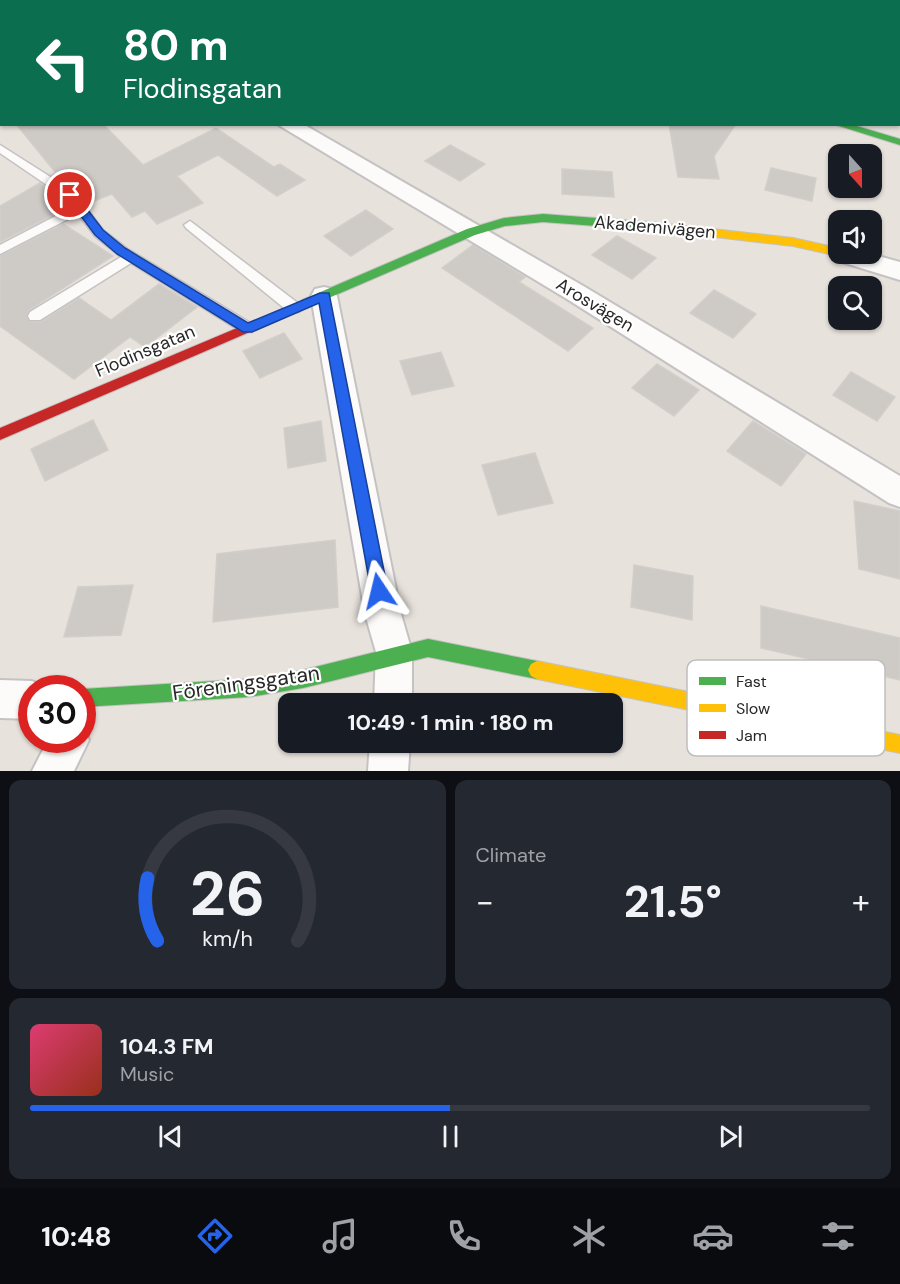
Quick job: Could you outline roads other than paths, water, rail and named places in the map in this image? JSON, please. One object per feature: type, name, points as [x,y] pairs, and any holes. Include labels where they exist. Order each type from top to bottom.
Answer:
[{"type":"street","name":"Arosvägen","points":[[290,126],[471,232],[900,493]]},
{"type":"street","points":[[845,126],[900,142]]},
{"type":"street","name":"Akademivägen","points":[[471,232],[504,222],[543,218],[703,230],[793,242],[828,250]]},
{"type":"street","name":"Flodinsgatan","points":[[0,434],[471,232]]},
{"type":"street","points":[[875,264],[900,272]]},
{"type":"street","points":[[324,296],[383,614],[394,652],[393,693]]},
{"type":"street","name":"Föreningsgatan","points":[[96,699],[202,693],[303,679],[394,652],[428,648],[687,701]]},
{"type":"street","points":[[0,699],[18,700]]},
{"type":"street","name":"Föreningsgatan","points":[[885,741],[900,744]]},
{"type":"street","points":[[52,771],[62,753]]},
{"type":"street","points":[[388,771],[389,753]]},
{"type":"lane","points":[[0,148],[70,195],[99,233],[131,257],[247,328]]},
{"type":"lane","points":[[0,250],[79,208]]},
{"type":"lane","points":[[190,225],[294,308]]},
{"type":"lane","points":[[35,316],[131,257]]}]
